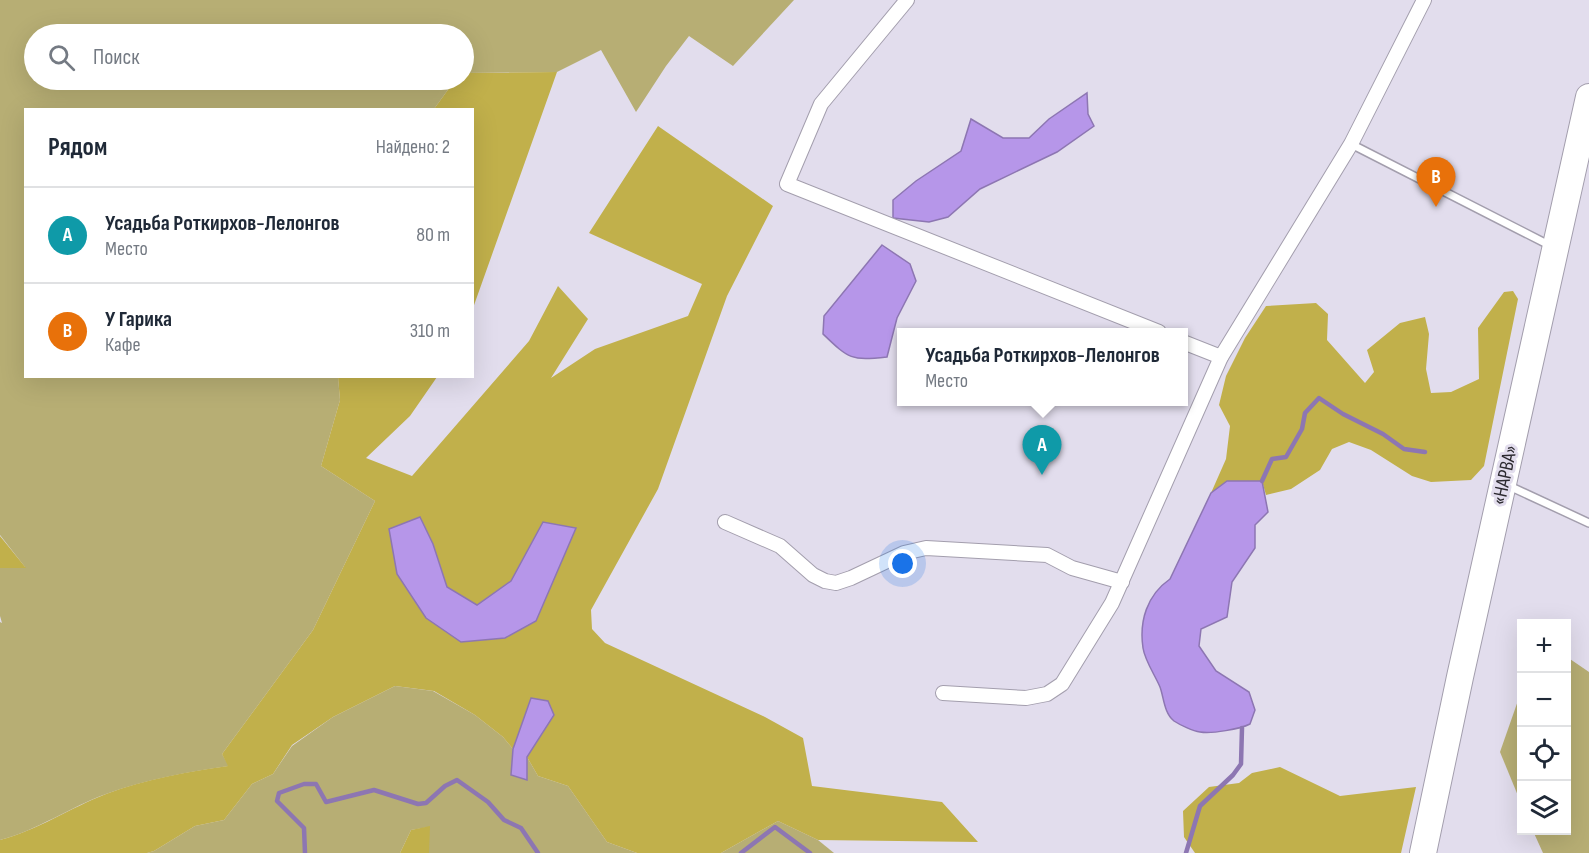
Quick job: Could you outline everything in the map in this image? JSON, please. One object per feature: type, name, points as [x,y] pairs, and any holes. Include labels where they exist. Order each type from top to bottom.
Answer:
[{"type":"highway","name":"«НАРВА»","points":[[1423,853],[1589,97]]},
{"type":"street","points":[[907,0],[821,104],[787,184],[1147,328]]},
{"type":"street","points":[[943,693],[1026,698],[1040,696],[1055,690],[1062,684],[1076,664],[1122,582],[1221,357],[1352,144],[1424,0]]},
{"type":"street","points":[[1188,344],[1221,357]]},
{"type":"street","points":[[725,522],[780,546],[813,575],[836,583],[852,578],[885,560],[926,548],[1047,555],[1072,568],[1122,582]]},
{"type":"lane","points":[[1352,144],[1556,248]]},
{"type":"lane","points":[[1503,483],[1589,523]]},
{"type":"shaded area","points":[[0,0],[794,0],[733,66],[689,36],[636,112],[601,50],[557,72],[474,73],[474,24],[24,24],[24,90],[448,90],[435,108],[24,108],[24,378],[338,378],[340,400],[321,466],[375,501],[313,630],[222,754],[229,766],[136,784],[93,799],[28,830],[0,840],[0,622],[2,623],[0,568],[25,567],[0,535]]},
{"type":"shaded area","points":[[557,72],[474,305],[474,108],[435,108],[448,90],[474,90],[474,73]]},
{"type":"shaded area","points":[[1087,93],[1088,114],[1094,126],[1057,152],[980,189],[948,217],[929,222],[893,218],[893,200],[916,181],[961,151],[971,119],[1003,138],[1029,138],[1049,119]]},
{"type":"shaded area","points":[[658,126],[773,206],[727,296],[658,489],[591,610],[592,629],[605,643],[765,717],[803,738],[812,786],[942,802],[978,842],[818,840],[778,821],[721,853],[637,853],[607,842],[568,786],[538,776],[527,757],[553,715],[531,698],[513,749],[503,737],[475,715],[434,691],[395,686],[333,717],[292,745],[273,774],[252,784],[224,820],[195,826],[154,851],[147,853],[0,853],[0,840],[28,831],[106,794],[151,780],[228,766],[222,754],[313,630],[375,501],[321,466],[340,400],[338,378],[436,378],[410,416],[366,458],[412,476],[529,341],[558,286],[588,319],[551,378],[595,349],[688,316],[702,284],[589,233]],"holes":[[[420,517],[433,544],[447,587],[477,605],[511,581],[543,523],[505,638],[397,574]]]},
{"type":"shaded area","points":[[882,245],[910,264],[916,281],[897,318],[887,357],[858,358],[839,349],[823,334],[824,316]]},
{"type":"shaded area","points":[[1513,291],[1518,299],[1484,466],[1471,480],[1431,482],[1412,476],[1371,450],[1349,442],[1332,449],[1320,470],[1291,489],[1266,495],[1262,481],[1227,481],[1211,493],[1226,459],[1230,426],[1219,405],[1226,376],[1245,338],[1266,306],[1316,303],[1328,314],[1327,340],[1365,383],[1374,372],[1367,350],[1400,323],[1425,317],[1429,334],[1426,369],[1431,393],[1451,392],[1479,379],[1478,328],[1504,292]]},
{"type":"shaded area","points":[[1227,481],[1262,481],[1268,512],[1255,525],[1255,548],[1232,582],[1227,617],[1201,629],[1199,646],[1216,671],[1249,692],[1255,710],[1250,724],[1245,726],[1218,732],[1200,732],[1177,723],[1168,714],[1160,687],[1144,653],[1142,628],[1150,601],[1162,585],[1170,579],[1211,493]]},
{"type":"shaded area","points":[[420,517],[433,544],[447,587],[477,605],[511,581],[543,522],[576,528],[536,621],[505,638],[461,642],[426,618],[397,574],[389,529]]},
{"type":"shaded area","points":[[0,536],[26,568],[0,568]]},
{"type":"shaded area","points":[[1571,660],[1589,672],[1589,853],[1543,853],[1535,835],[1571,835]]},
{"type":"shaded area","points":[[395,686],[433,691],[475,715],[503,737],[513,749],[511,775],[527,757],[538,776],[568,786],[607,842],[637,853],[429,853],[429,827],[411,830],[400,853],[147,853],[195,826],[224,820],[252,784],[273,774],[292,746],[333,717]]},
{"type":"shaded area","points":[[531,698],[548,701],[554,715],[527,757],[527,780],[511,775],[513,749]]},
{"type":"shaded area","points":[[1517,703],[1517,793],[1500,752]]},
{"type":"shaded area","points":[[1280,767],[1340,796],[1416,787],[1401,853],[1195,853],[1184,837],[1183,811],[1209,787],[1239,783],[1252,773]]},
{"type":"shaded area","points":[[778,821],[818,840],[834,853],[721,853]]},
{"type":"shaded area","points":[[430,826],[429,853],[400,853],[411,830]]},
{"type":"waterway","points":[[1262,481],[1272,459],[1286,457],[1302,429],[1305,413],[1319,398],[1343,414],[1383,434],[1404,449],[1425,452]]},
{"type":"waterway","points":[[1186,853],[1200,806],[1233,775],[1241,764],[1242,728]]},
{"type":"waterway","points":[[305,853],[304,828],[277,801],[279,793],[304,784],[316,784],[326,802],[374,790],[418,804],[426,803],[445,786],[457,780],[488,802],[504,820],[521,828],[538,853]]},
{"type":"waterway","points":[[741,853],[775,827],[810,853]]},
{"type":"place","name":"У Гарика","points":[[1436,207]]},
{"type":"place","name":"Усадьба Роткирхов-Лелонгов","points":[[1042,475]]}]
